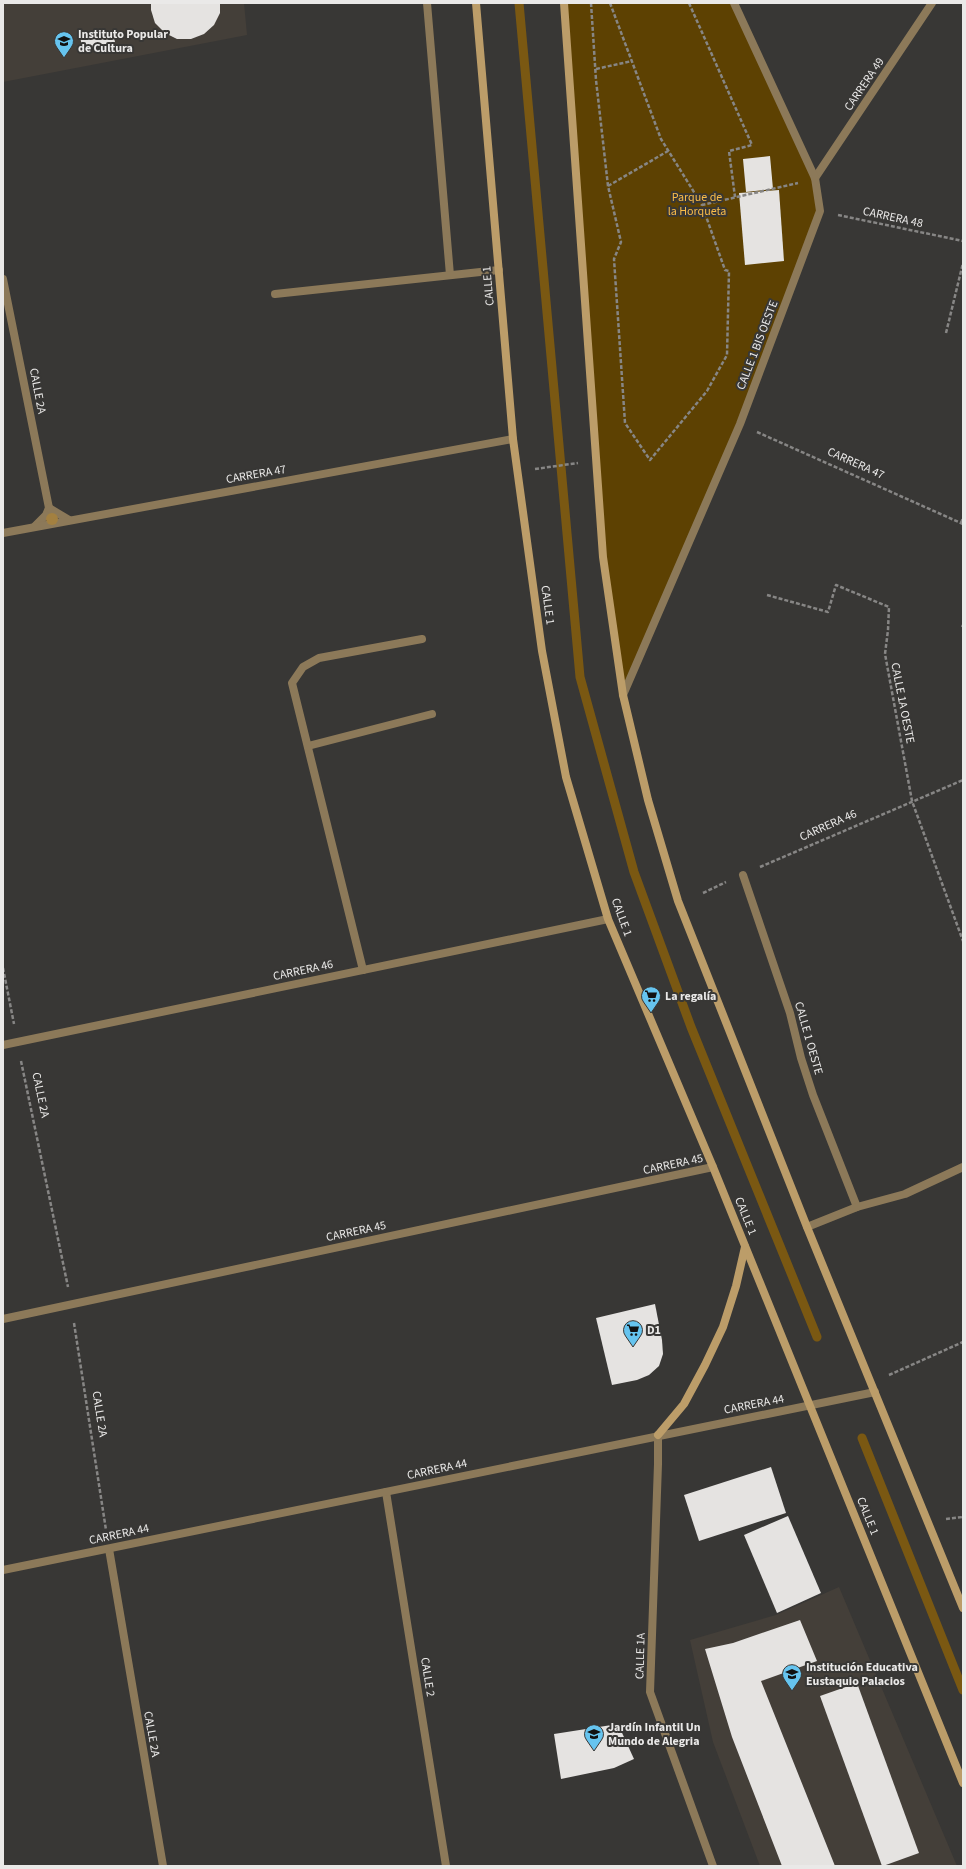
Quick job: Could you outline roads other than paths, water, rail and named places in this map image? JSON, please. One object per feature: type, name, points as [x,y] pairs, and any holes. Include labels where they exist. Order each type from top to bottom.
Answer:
[{"type":"main road","name":"CALLE 1","points":[[476,3],[513,439],[542,652],[566,776],[608,919],[713,1167],[963,1783]]},
{"type":"main road","points":[[564,3],[603,558],[623,695],[648,800],[678,901],[807,1227],[963,1608]]},
{"type":"main road","points":[[658,1435],[684,1404],[723,1327],[736,1286],[745,1247]]},
{"type":"street","points":[[427,3],[450,275]]},
{"type":"street","name":"CALLE 1 BIS OESTE","points":[[623,695],[740,424],[820,211],[815,178],[734,3]]},
{"type":"street","name":"CARRERA 49","points":[[815,178],[932,3]]},
{"type":"street","points":[[275,294],[498,270]]},
{"type":"street","name":"CALLE 2A","points":[[3,279],[50,508]]},
{"type":"street","name":"CARRERA 47","points":[[3,533],[513,439]]},
{"type":"street","points":[[35,526],[46,516],[50,508],[69,520]]},
{"type":"street","points":[[363,970],[292,684],[303,667],[319,658],[422,639]]},
{"type":"street","points":[[308,746],[432,714]]},
{"type":"street","name":"CALLE 1 OESTE","points":[[743,875],[788,1007],[801,1058],[813,1095],[857,1207]]},
{"type":"street","name":"CARRERA 46","points":[[3,1045],[608,919]]},
{"type":"street","name":"CARRERA 45","points":[[3,1319],[713,1167]]},
{"type":"street","points":[[807,1227],[857,1207],[905,1194],[963,1167]]},
{"type":"street","name":"CARRERA 44","points":[[3,1570],[658,1435],[875,1392]]},
{"type":"street","name":"CALLE 1A","points":[[658,1435],[650,1692],[713,1866]]},
{"type":"street","name":"CALLE 2","points":[[386,1492],[446,1866]]},
{"type":"street","name":"CALLE 2A","points":[[108,1549],[163,1866]]},
{"type":"waterway","points":[[519,3],[580,677],[634,872],[691,1027],[817,1337]]},
{"type":"waterway","points":[[862,1438],[963,1690]]},
{"type":"place","name":"Instituto Popular de Cultura","points":[[64,58]]},
{"type":"place","name":"La regalía","points":[[651,1013]]},
{"type":"place","name":"D1","points":[[633,1347]]},
{"type":"place","name":"Institución Educativa Eustaquio Palacios","points":[[792,1691]]},
{"type":"place","name":"Jardín Infantil Un Mundo de Alegria","points":[[594,1751]]},
{"type":"park label","name":"Parque de la Horqueta","points":[[697,204]]}]
